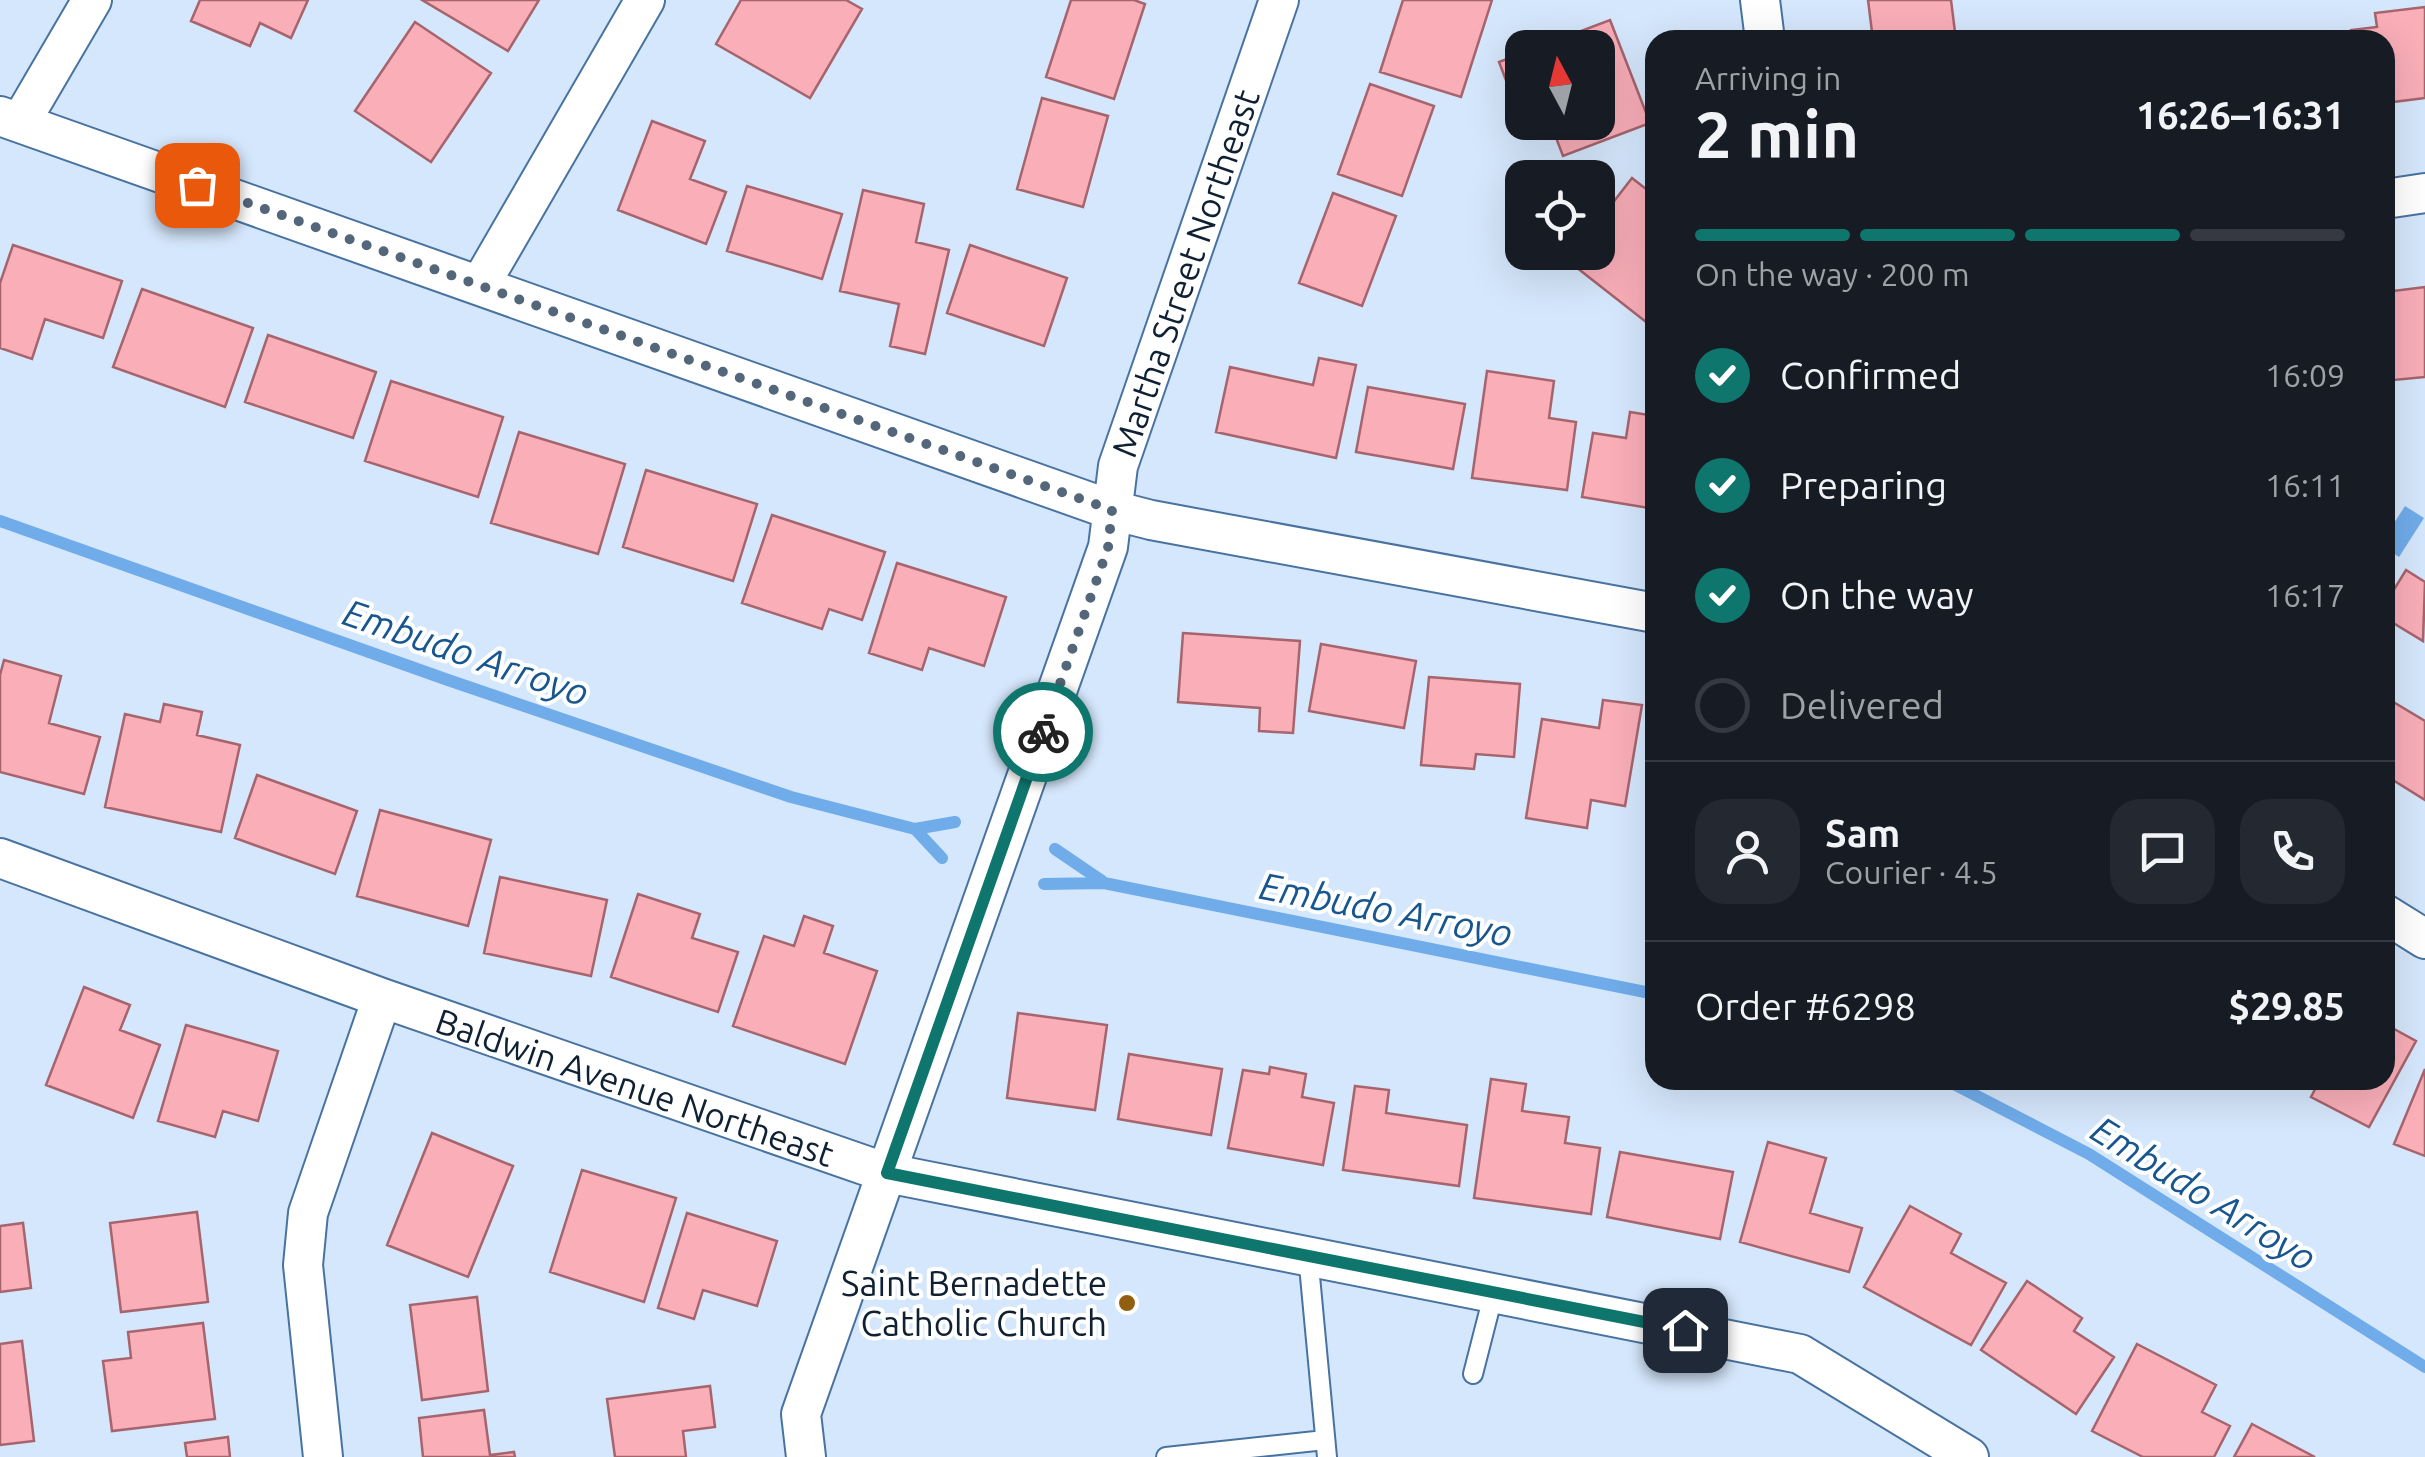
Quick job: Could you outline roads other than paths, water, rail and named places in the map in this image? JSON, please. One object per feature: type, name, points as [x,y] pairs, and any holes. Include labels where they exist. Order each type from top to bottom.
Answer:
[{"type":"street","points":[[92,0],[10,119],[1112,510],[1645,612]]},
{"type":"street","points":[[480,286],[646,0]]},
{"type":"street","name":"Martha Street Northeast","points":[[806,1457],[801,1414],[1108,548],[1118,466],[1279,0]]},
{"type":"street","points":[[1760,0],[1764,30]]},
{"type":"street","points":[[2395,198],[2425,193]]},
{"type":"street","name":"Baldwin Avenue Northeast","points":[[0,858],[382,998],[887,1173],[1800,1354],[1954,1453]]},
{"type":"street","points":[[2395,920],[2425,939]]},
{"type":"street","points":[[324,1457],[303,1266],[308,1213],[382,998]]},
{"type":"lane","points":[[1166,1457],[1326,1448],[1308,1254]]},
{"type":"lane","points":[[1473,1374],[1494,1292]]},
{"type":"water","points":[[2405,506],[2424,518],[2399,557],[2395,554],[2395,522]]},
{"type":"waterway","name":"Embudo Arroyo","points":[[0,521],[791,797],[915,829],[955,822]]},
{"type":"waterway","name":"Embudo Arroyo","points":[[915,829],[942,858]]},
{"type":"waterway","name":"Embudo Arroyo","points":[[1055,849],[1102,881]]},
{"type":"waterway","name":"Embudo Arroyo","points":[[1044,884],[1104,883],[1645,992]]},
{"type":"waterway","name":"Embudo Arroyo","points":[[1965,1090],[2089,1154],[2425,1367]]},
{"type":"place","name":"Saint Bernadette Catholic Church","points":[[1127,1303]]}]
